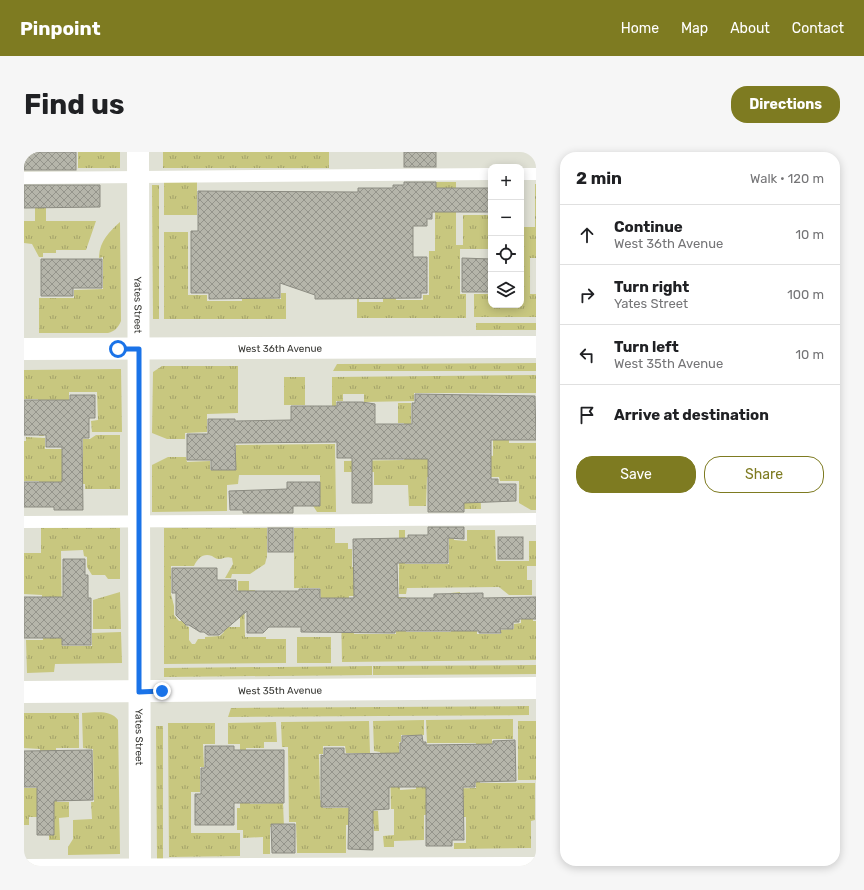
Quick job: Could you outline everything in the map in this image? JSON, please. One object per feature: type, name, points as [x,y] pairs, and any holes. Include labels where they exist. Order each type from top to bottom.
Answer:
[{"type":"street","name":"Yates Street","points":[[138,152],[140,865]]},
{"type":"street","name":"West 36th Avenue","points":[[24,349],[536,347]]},
{"type":"street","name":"West 35th Avenue","points":[[24,692],[536,688]]},
{"type":"lane","points":[[24,178],[488,174]]},
{"type":"lane","points":[[524,174],[536,174]]},
{"type":"lane","points":[[24,522],[536,519]]},
{"type":"lane","points":[[24,865],[536,863]]},
{"type":"green space","points":[[78,152],[120,152],[120,168],[78,168]]},
{"type":"green space","points":[[163,152],[329,152],[329,168],[163,168]]},
{"type":"green space","points":[[164,182],[197,182],[197,215],[164,215]]},
{"type":"green space","points":[[435,182],[456,182],[456,245],[463,245],[463,215],[488,215],[488,249],[460,249],[460,294],[466,294],[466,318],[357,318],[357,293],[359,293],[359,302],[383,302],[383,295],[396,295],[396,300],[423,300],[423,295],[429,295],[429,251],[435,251]]},
{"type":"green space","points":[[536,184],[536,258],[530,258],[530,294],[536,294],[536,317],[474,317],[474,294],[488,294],[488,308],[524,308],[524,227],[535,227]]},
{"type":"green space","points":[[152,185],[159,185],[159,319],[153,319]]},
{"type":"green space","points":[[35,186],[46,186],[46,221],[96,221],[86,250],[56,250],[56,253],[43,253],[43,257],[39,257],[32,244],[24,243],[24,221],[35,221]]},
{"type":"green space","points":[[120,222],[121,321],[117,327],[108,333],[39,333],[39,298],[74,298],[74,290],[103,289],[103,257],[99,258],[99,252],[103,242]]},
{"type":"green space","points":[[243,224],[250,298],[281,299],[281,293],[286,293],[286,319],[164,319],[164,232],[188,232],[188,295],[207,295],[207,301],[242,301]]},
{"type":"green space","points":[[476,323],[536,323],[536,330],[476,330]]},
{"type":"green space","points":[[536,363],[536,371],[333,371],[337,364]]},
{"type":"green space","points":[[162,366],[238,366],[238,413],[207,414],[207,432],[185,433],[185,439],[167,439],[152,433],[153,372]]},
{"type":"green space","points":[[121,369],[122,432],[92,432],[91,421],[98,420],[97,392],[69,392],[69,400],[44,400],[44,436],[39,436],[38,399],[24,399],[24,370]]},
{"type":"green space","points":[[536,375],[536,393],[414,393],[414,401],[364,402],[364,394],[343,394],[343,401],[336,401],[336,407],[332,407],[332,377]]},
{"type":"green space","points":[[284,377],[305,377],[305,405],[284,405]]},
{"type":"green space","points":[[493,396],[509,396],[509,443],[536,443],[536,510],[531,510],[519,503],[519,481],[500,481],[499,477],[480,477],[481,509],[455,509],[454,477],[427,477],[426,506],[409,506],[408,485],[374,485],[374,472],[344,472],[344,461],[404,460],[404,423],[398,423],[398,403],[411,403],[411,437],[493,456]]},
{"type":"green space","points":[[96,435],[120,435],[120,489],[85,489],[85,484],[53,484],[39,496],[39,481],[24,481],[24,441],[26,441],[26,437],[45,438],[45,449],[62,449],[62,457],[83,457],[83,439],[90,439]]},
{"type":"green space","points":[[335,444],[336,512],[317,512],[312,504],[320,504],[320,475],[239,475],[238,484],[227,485],[227,511],[152,512],[152,465],[168,457],[186,457],[187,462],[210,461],[210,470],[236,470],[236,445]]},
{"type":"green space","points":[[41,528],[120,528],[120,579],[108,579],[105,575],[92,575],[87,567],[87,557],[84,556],[83,550],[61,551],[62,646],[92,646],[92,633],[121,632],[122,663],[55,664],[54,672],[27,673],[26,640],[43,640],[42,595],[24,594],[24,553],[41,553]]},
{"type":"green space","points":[[164,528],[267,528],[267,556],[265,564],[250,574],[232,574],[231,578],[225,578],[233,564],[232,558],[230,557],[218,559],[206,555],[199,559],[194,566],[171,566],[171,594],[174,606],[174,615],[179,621],[186,621],[186,626],[189,627],[189,640],[192,644],[195,644],[198,639],[220,636],[224,632],[224,627],[240,627],[238,581],[249,581],[249,590],[255,590],[255,597],[244,597],[245,637],[286,639],[286,663],[164,664]]},
{"type":"green space","points":[[294,528],[335,528],[335,543],[348,543],[348,549],[352,549],[352,567],[396,567],[379,596],[349,596],[349,604],[321,600],[320,588],[294,588]]},
{"type":"green space","points":[[399,530],[405,530],[405,564],[449,564],[449,530],[453,530],[454,540],[467,541],[467,530],[495,530],[496,561],[529,561],[529,541],[536,541],[536,566],[527,566],[527,580],[532,580],[532,595],[509,595],[499,587],[407,588],[406,594],[399,594]]},
{"type":"green space","points":[[120,592],[121,629],[93,629],[93,600]]},
{"type":"green space","points":[[460,592],[461,619],[477,630],[477,634],[501,634],[501,630],[514,629],[514,624],[521,623],[521,599],[533,599],[533,621],[536,621],[536,660],[342,662],[341,607],[353,628],[354,634],[396,634],[396,628],[398,628],[398,597],[406,597],[406,632],[451,632],[451,593]]},
{"type":"green space","points":[[297,637],[331,637],[331,663],[297,663]]},
{"type":"green space","points":[[536,665],[536,674],[373,675],[373,666]]},
{"type":"green space","points":[[372,666],[372,675],[164,677],[164,668]]},
{"type":"green space","points":[[529,706],[529,715],[228,717],[231,708]]},
{"type":"green space","points":[[24,713],[79,713],[79,748],[56,748],[56,786],[40,749],[24,748]]},
{"type":"green space","points":[[82,713],[106,713],[111,714],[118,720],[120,854],[68,855],[68,847],[73,839],[73,820],[92,819],[91,802],[94,802],[93,749],[83,748]]},
{"type":"green space","points":[[513,719],[513,739],[492,739],[492,746],[476,746],[476,743],[427,743],[426,720]]},
{"type":"green space","points":[[424,720],[424,735],[401,735],[401,742],[399,742],[400,790],[416,789],[416,779],[433,789],[476,788],[476,748],[480,748],[480,783],[535,783],[535,820],[531,821],[531,848],[454,849],[454,843],[466,843],[466,817],[455,817],[454,814],[424,815],[424,840],[394,841],[394,847],[384,847],[383,836],[394,835],[394,809],[391,809],[390,763],[380,764],[380,752],[374,751],[373,721]]},
{"type":"green space","points":[[369,721],[370,753],[346,753],[345,746],[323,746],[323,754],[319,754],[320,800],[323,801],[323,808],[349,808],[348,756],[354,811],[378,811],[379,831],[374,831],[374,824],[346,825],[346,853],[297,853],[296,822],[289,822],[288,747],[282,747],[281,722]]},
{"type":"green space","points":[[518,721],[536,721],[536,780],[518,780]]},
{"type":"green space","points":[[276,722],[277,742],[264,742],[264,748],[246,748],[247,796],[250,796],[250,804],[283,803],[284,827],[270,827],[270,854],[263,854],[263,837],[243,838],[243,830],[237,830],[237,808],[240,808],[240,744],[228,744],[228,723]]},
{"type":"green space","points":[[168,723],[215,723],[215,744],[203,744],[204,767],[200,767],[200,792],[191,792],[191,833],[240,833],[240,856],[169,857]]},
{"type":"green space","points":[[156,726],[163,726],[163,860],[157,860]]},
{"type":"green space","points":[[24,788],[57,788],[57,802],[69,802],[69,817],[59,818],[60,840],[49,840],[49,817],[29,817],[29,825],[24,825]]},
{"type":"building","points":[[24,152],[76,152],[76,170],[24,170]]},
{"type":"building","points":[[404,152],[436,152],[436,167],[404,167]]},
{"type":"building","points":[[404,182],[436,182],[436,188],[488,188],[488,212],[432,212],[432,219],[427,219],[427,226],[413,226],[413,257],[427,257],[427,293],[421,293],[421,298],[315,299],[315,295],[280,283],[280,298],[209,299],[209,293],[191,293],[191,231],[198,231],[198,191],[358,192],[358,188],[393,188],[393,185],[404,185]]},
{"type":"building","points":[[24,185],[100,185],[100,207],[24,208]]},
{"type":"building","points":[[462,258],[488,259],[488,292],[462,292]]},
{"type":"building","points":[[41,259],[102,259],[102,288],[73,288],[73,296],[41,296]]},
{"type":"building","points":[[415,394],[535,396],[536,440],[491,440],[491,479],[498,479],[498,484],[516,484],[516,501],[464,503],[464,512],[428,512],[428,459],[372,459],[372,503],[352,503],[352,458],[337,458],[337,442],[235,443],[236,470],[211,470],[211,460],[187,460],[187,434],[208,434],[208,419],[235,419],[235,421],[291,420],[291,406],[337,406],[337,402],[362,402],[375,404],[375,424],[412,424],[412,403],[415,403]]},
{"type":"building","points":[[70,395],[95,395],[95,418],[89,418],[89,438],[82,438],[83,510],[54,510],[54,507],[24,507],[24,482],[62,482],[62,447],[46,447],[46,435],[24,435],[24,400],[70,400]]},
{"type":"building","points":[[287,482],[320,482],[320,506],[293,506],[293,513],[243,513],[243,510],[230,510],[229,491],[287,489]]},
{"type":"building","points":[[428,527],[464,527],[464,539],[448,538],[448,563],[397,563],[398,598],[434,598],[434,594],[483,593],[483,598],[536,597],[536,619],[519,619],[519,622],[513,622],[513,629],[500,629],[501,633],[479,633],[479,631],[395,631],[395,633],[301,632],[301,627],[269,627],[263,633],[247,633],[247,611],[219,635],[208,635],[189,625],[186,625],[176,615],[176,593],[172,593],[172,568],[217,568],[217,580],[236,580],[236,591],[299,591],[299,589],[320,589],[320,598],[354,598],[353,539],[408,538],[408,535],[428,535]]},
{"type":"building","points":[[268,528],[293,528],[293,552],[268,552]]},
{"type":"building","points":[[498,537],[523,537],[523,559],[498,559]]},
{"type":"building","points":[[63,559],[85,559],[85,575],[88,575],[88,598],[91,598],[91,645],[62,645],[62,638],[24,638],[24,597],[63,597]]},
{"type":"building","points":[[422,735],[423,742],[426,742],[426,745],[493,744],[493,741],[515,740],[516,781],[475,782],[475,787],[463,787],[464,840],[452,840],[452,846],[426,846],[426,787],[389,787],[389,809],[373,810],[373,850],[348,849],[349,807],[321,807],[321,755],[324,756],[324,748],[344,748],[344,754],[400,753],[402,736]]},
{"type":"building","points":[[205,746],[234,746],[234,750],[284,750],[284,803],[234,803],[234,825],[195,825],[195,794],[201,794],[201,768],[205,768]]},
{"type":"building","points":[[92,750],[93,800],[54,801],[54,835],[37,835],[37,787],[24,787],[24,751]]},
{"type":"building","points":[[271,824],[295,824],[295,853],[272,853]]},
{"type":"route","points":[[118,349],[139,349],[139,692],[162,691]]}]
